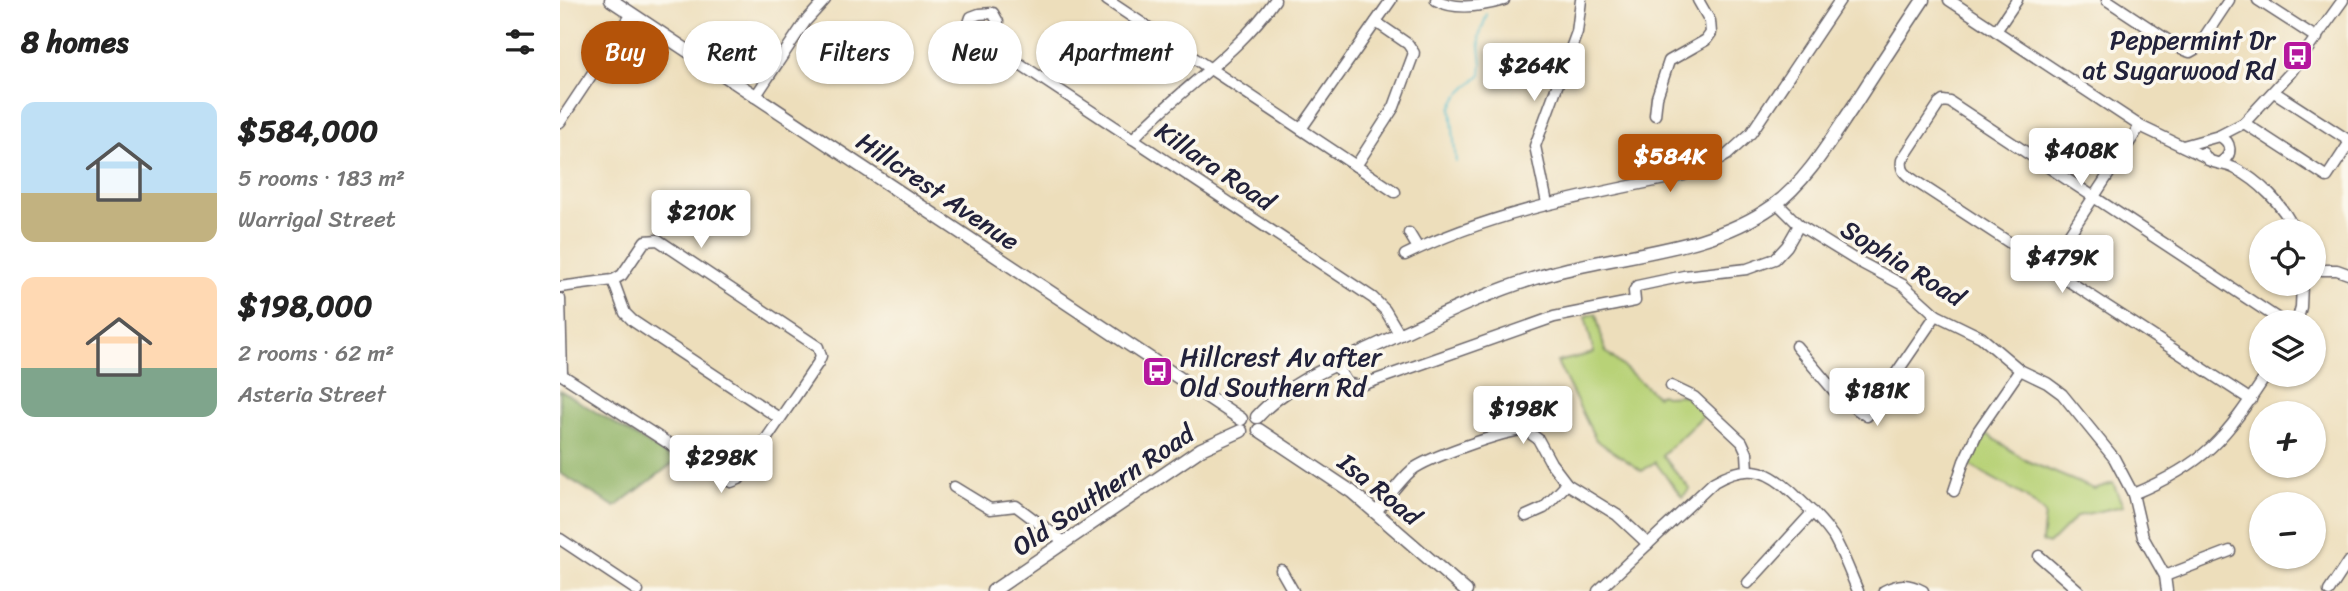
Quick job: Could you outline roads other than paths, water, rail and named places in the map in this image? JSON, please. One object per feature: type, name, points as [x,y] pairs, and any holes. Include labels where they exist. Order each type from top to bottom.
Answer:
[{"type":"main road","name":"Hillcrest Avenue","points":[[611,0],[1241,425]]},
{"type":"main road","points":[[1258,424],[1248,414],[1241,425],[1250,435],[1258,424],[1275,399],[1336,365],[1471,300],[1557,271],[1680,247],[1717,236],[1747,222],[1777,203],[1818,159],[1923,0]]},
{"type":"main road","name":"Isa Road","points":[[1258,424],[1376,512],[1465,591]]},
{"type":"main road","name":"Old Southern Road","points":[[993,591],[1201,449],[1241,425]]},
{"type":"street","points":[[755,97],[805,22],[825,0]]},
{"type":"street","points":[[1107,0],[1395,192]]},
{"type":"street","points":[[1133,139],[1166,105],[1212,68],[1246,35],[1275,0]]},
{"type":"street","points":[[1301,129],[1391,0]]},
{"type":"street","points":[[1436,0],[1459,7],[1504,0]]},
{"type":"street","points":[[1546,204],[1535,146],[1577,32],[1581,0]]},
{"type":"street","points":[[1655,115],[1657,97],[1668,63],[1706,40],[1711,33],[1710,21],[1698,0]]},
{"type":"street","points":[[1949,0],[2140,126],[2205,157],[2212,163],[2227,158],[2242,125],[2274,92],[2343,0]]},
{"type":"street","points":[[1996,31],[2017,0]]},
{"type":"street","points":[[2107,0],[2181,50],[2190,52],[2197,48],[2229,0]]},
{"type":"street","points":[[2258,0],[2317,38]]},
{"type":"street","points":[[1405,254],[1468,226],[1546,204],[1684,175],[1727,155],[1762,119],[1837,1]]},
{"type":"street","points":[[560,122],[632,14]]},
{"type":"street","points":[[1356,166],[1388,117],[1414,53],[1409,44],[1376,22]]},
{"type":"street","name":"Killara Road","points":[[1022,66],[1373,298],[1385,310],[1400,335]]},
{"type":"street","points":[[2242,125],[2327,177],[2343,163],[2348,142],[2274,92]]},
{"type":"street","points":[[2251,400],[1904,174],[1902,160],[1943,101],[1950,102],[2265,310]]},
{"type":"street","points":[[2205,157],[2202,149],[2206,141],[2242,125]]},
{"type":"street","points":[[2048,267],[2140,126]]},
{"type":"street","points":[[2219,136],[2226,140],[2246,174],[2281,207],[2288,219]]},
{"type":"street","points":[[2183,146],[2206,141]]},
{"type":"street","points":[[2221,162],[2246,174]]},
{"type":"street","name":"Sophia Road","points":[[1777,203],[1800,225],[1854,259],[1903,285],[1936,315],[1981,337],[2020,370],[2047,383],[2066,399],[2114,458],[2133,494],[2143,537],[2165,576],[2167,591]]},
{"type":"street","points":[[1336,365],[1347,383],[1359,386],[1555,317],[1635,301],[1634,291],[1637,286],[1684,276],[1747,270],[1775,259],[1800,225]]},
{"type":"street","points":[[1409,233],[1418,248]]},
{"type":"street","points":[[560,287],[613,280],[622,275],[645,241],[658,240],[818,347],[818,363],[739,479],[731,482],[562,375],[560,299]]},
{"type":"street","points":[[2326,270],[2348,274]]},
{"type":"street","points":[[613,280],[625,313],[633,321],[779,418]]},
{"type":"street","points":[[1796,346],[1840,398],[1867,416],[1936,315]]},
{"type":"street","points":[[1954,491],[1978,431],[2020,370]]},
{"type":"street","points":[[1671,386],[1694,397],[1742,442],[1747,453],[1748,470]]},
{"type":"street","points":[[2133,494],[2173,476],[2202,457],[2232,426],[2259,387]]},
{"type":"street","points":[[1376,512],[1402,480],[1421,464],[1519,430],[1534,434],[1550,463],[1567,484],[1617,515],[1648,544]]},
{"type":"street","points":[[1598,591],[1714,482],[1734,472],[1748,470],[1775,477],[1813,512],[1834,539],[1858,591]]},
{"type":"street","points":[[1526,516],[1544,508],[1567,484]]},
{"type":"street","points":[[954,487],[990,509],[1016,506],[1064,542]]},
{"type":"street","points":[[1748,583],[1813,512]]},
{"type":"street","points":[[560,540],[638,591]]},
{"type":"street","points":[[2165,576],[2230,551]]},
{"type":"street","points":[[2039,556],[2079,591]]},
{"type":"street","points":[[2329,591],[2348,562]]},
{"type":"street","points":[[1281,570],[1293,591]]},
{"type":"street","points":[[1884,591],[1906,584],[1923,591]]},
{"type":"waterway","points":[[1456,162],[1451,108],[1458,96],[1481,74],[1479,37],[1487,14]]},
{"type":"place","name":"Peppermint Dr at Sugarwood Rd","points":[[2298,55]]},
{"type":"place","name":"Hillcrest Av after Old Southern Rd","points":[[1157,372]]}]
